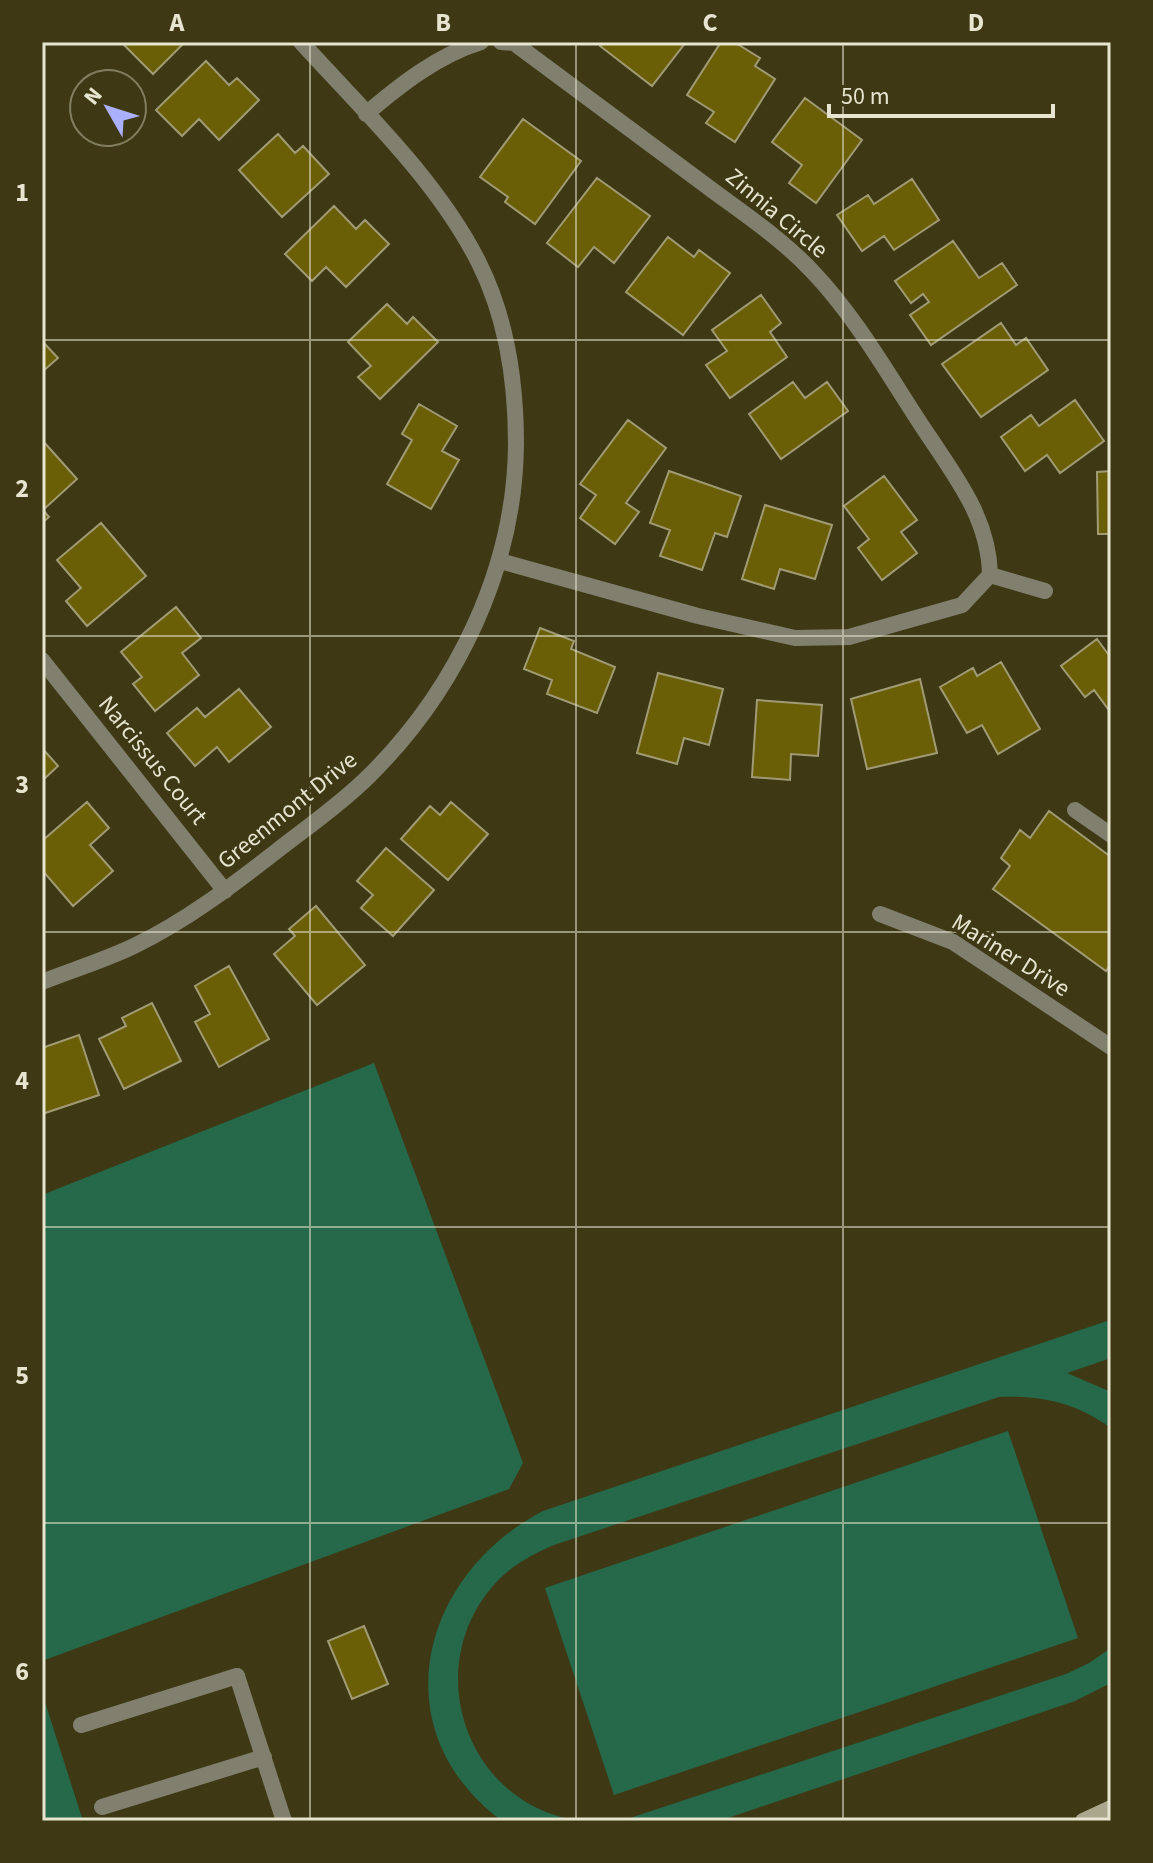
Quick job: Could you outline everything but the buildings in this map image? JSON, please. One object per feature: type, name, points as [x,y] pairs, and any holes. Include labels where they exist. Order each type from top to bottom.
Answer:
[{"type":"main road","points":[[1083,1821],[1111,1808]]},
{"type":"street","name":"Greenmont Drive","points":[[42,982],[135,946],[225,891],[345,798],[395,748],[420,717],[451,668],[485,600],[500,561],[510,509],[516,412],[511,362],[498,313],[479,263],[413,164],[301,42]]},
{"type":"street","points":[[366,114],[458,49],[481,42]]},
{"type":"street","name":"Zinnia Circle","points":[[501,42],[514,43],[615,117],[788,247],[814,272],[840,304],[961,486],[979,519],[990,549],[990,575]]},
{"type":"street","points":[[500,561],[698,616],[795,638],[849,637],[962,605],[990,575],[1045,591]]},
{"type":"street","name":"Narcissus Court","points":[[42,660],[225,891]]},
{"type":"street","points":[[1075,810],[1111,835]]},
{"type":"street","name":"Mariner Drive","points":[[880,914],[953,942],[1111,1047]]},
{"type":"street","points":[[81,1725],[237,1676],[284,1821]]},
{"type":"street","points":[[102,1807],[264,1757]]},
{"type":"green space","points":[[374,1063],[523,1463],[509,1489],[42,1661],[42,1195]]},
{"type":"green space","points":[[1107,1321],[1111,1331],[1111,1358],[1067,1373],[1111,1392],[1111,1428],[1085,1412],[1058,1402],[1030,1397],[999,1397],[554,1545],[514,1567],[493,1586],[471,1620],[460,1657],[459,1694],[467,1730],[485,1763],[510,1791],[543,1811],[582,1821],[502,1821],[464,1785],[440,1744],[429,1701],[431,1657],[444,1614],[467,1574],[501,1539],[543,1511]]},
{"type":"green space","points":[[1008,1431],[1078,1638],[614,1795],[545,1588]]},
{"type":"green space","points":[[1111,1648],[1111,1683],[1075,1701],[719,1821],[621,1821],[1066,1674]]},
{"type":"green space","points":[[44,1699],[83,1821],[42,1821]]}]
